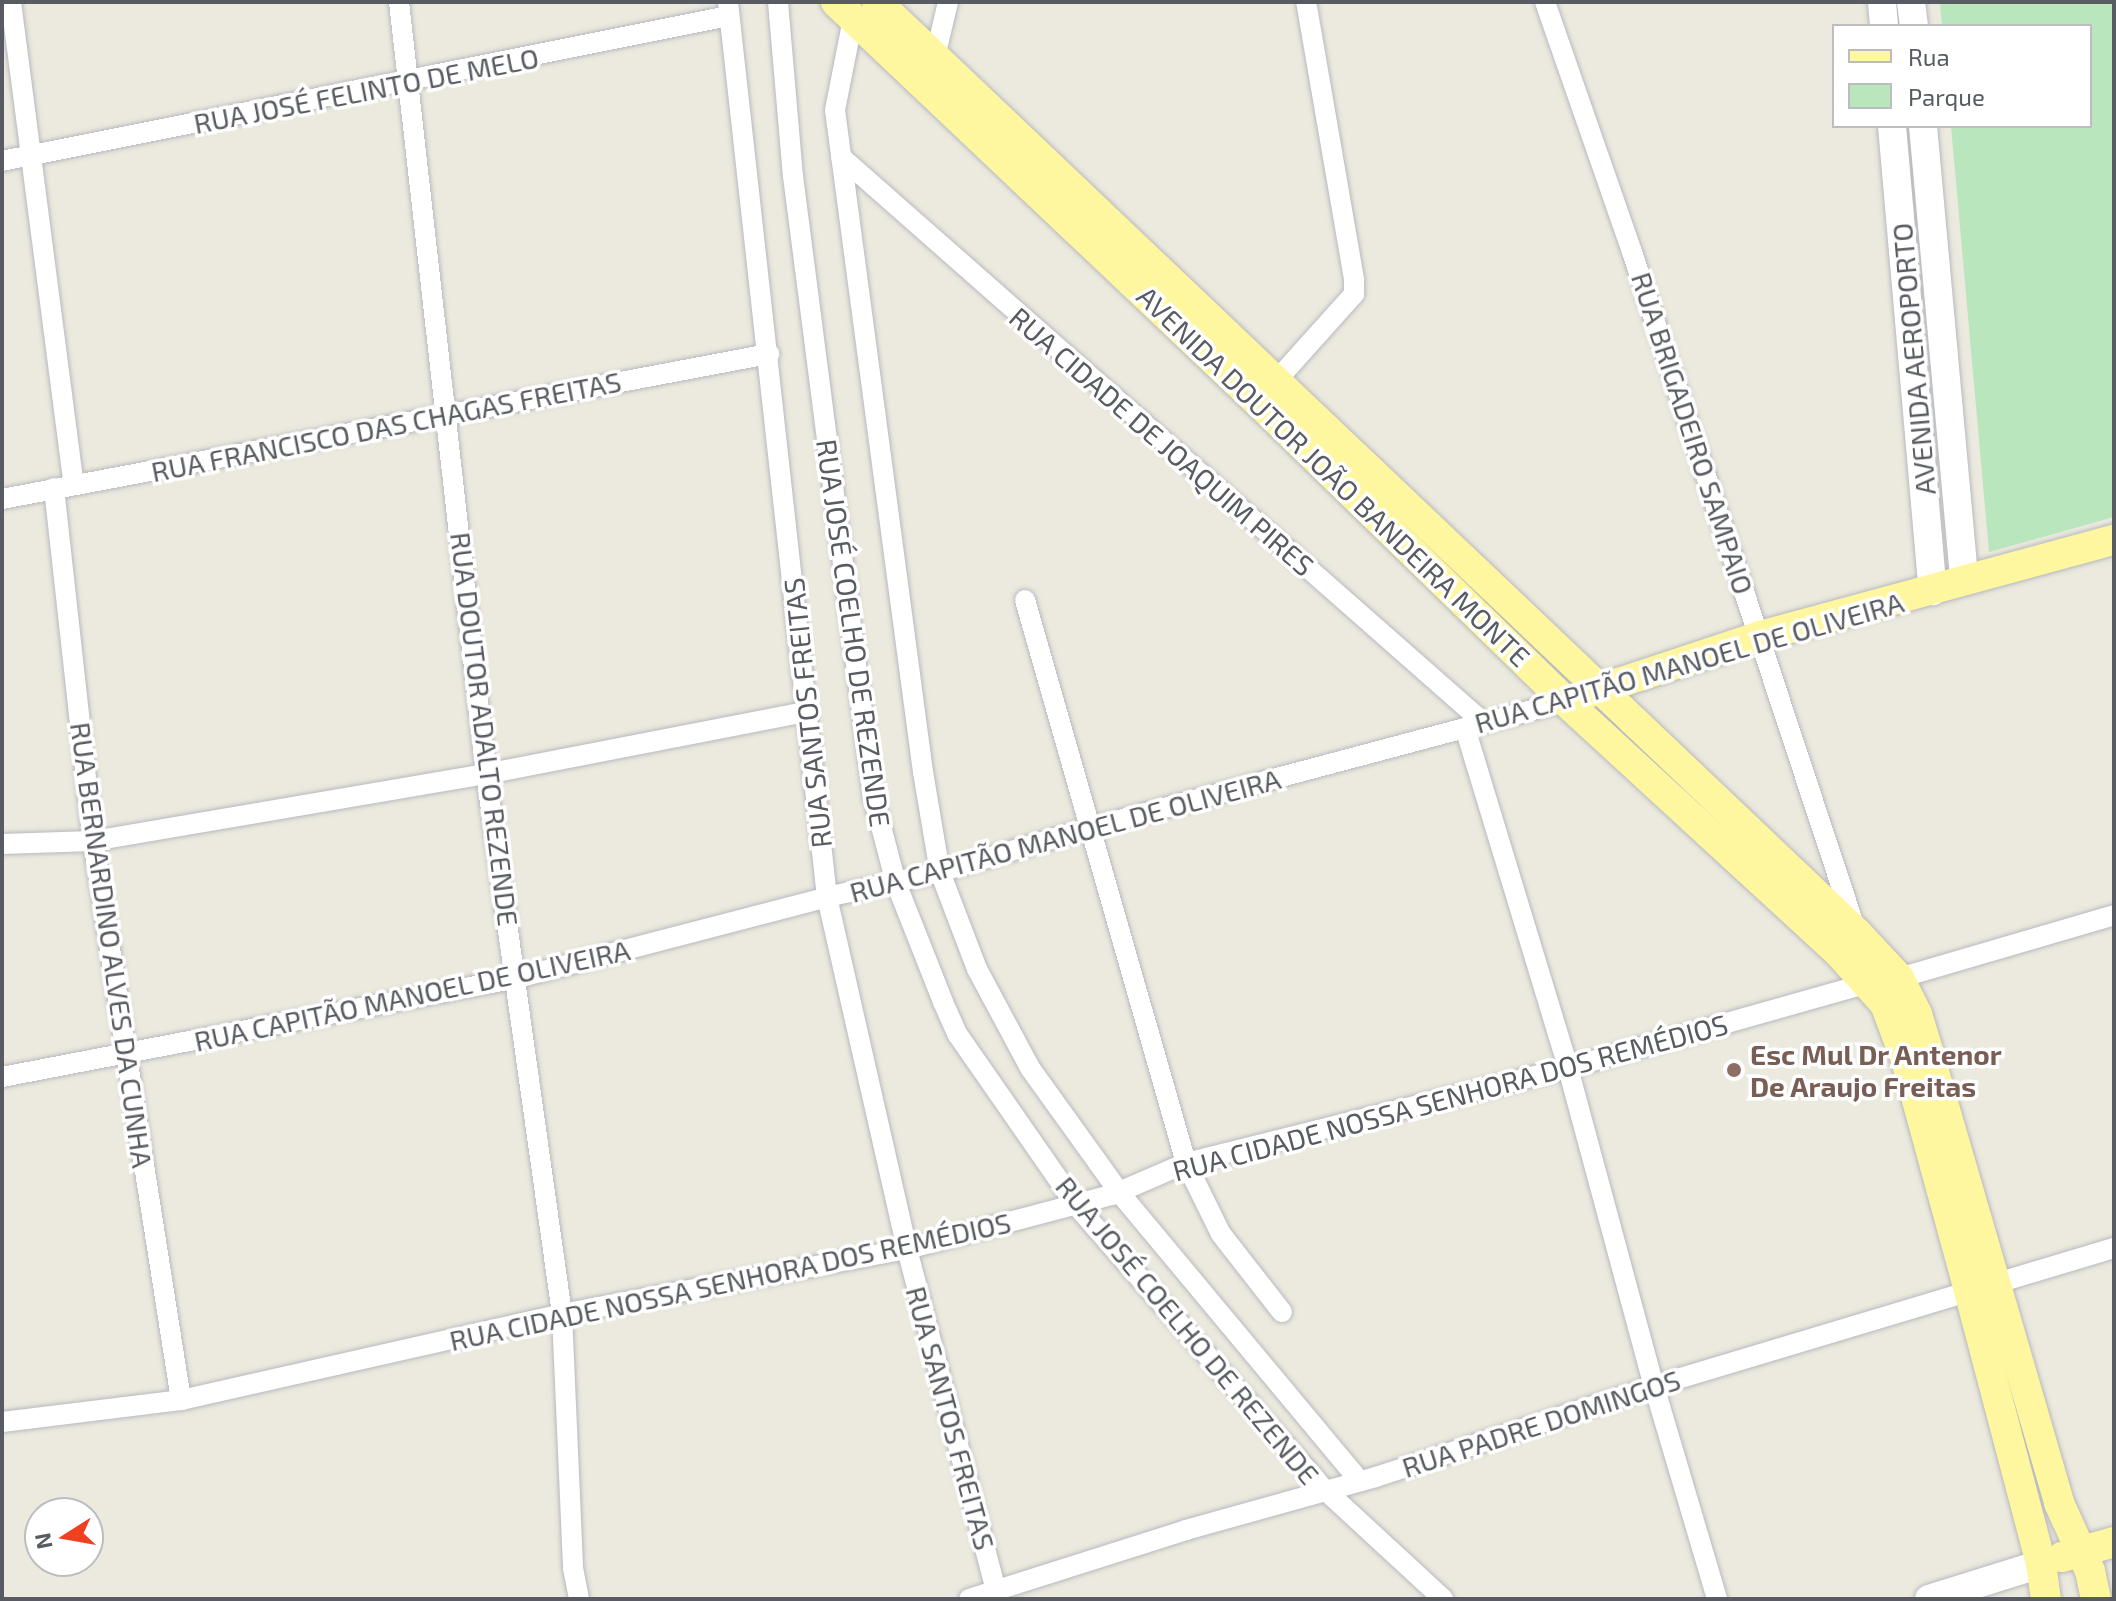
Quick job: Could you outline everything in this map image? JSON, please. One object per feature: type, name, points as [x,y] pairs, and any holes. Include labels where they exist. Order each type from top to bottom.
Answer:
[{"type":"main road","name":"AVENIDA DOUTOR JOÃO BANDEIRA MONTE","points":[[855,8],[935,57],[1782,863],[1847,942],[1865,984],[1885,1004],[1917,1056]]},
{"type":"main road","name":"AVENIDA DOUTOR JOÃO BANDEIRA MONTE","points":[[855,8],[1565,701],[1764,887],[1899,978]]},
{"type":"main road","name":"RUA CAPITÃO MANOEL DE OLIVEIRA","points":[[1565,701],[1760,636],[2114,540]]},
{"type":"main road","points":[[1764,887],[1782,863]]},
{"type":"main road","points":[[1899,978],[1969,1291],[2041,1564],[2046,1599]]},
{"type":"main road","points":[[1917,1056],[1998,1282],[2059,1503],[2090,1571],[2096,1599]]},
{"type":"main road","points":[[2041,1564],[2114,1542]]},
{"type":"street","name":"RUA BERNARDINO ALVES DA CUNHA","points":[[11,2],[32,154],[64,487],[93,841],[124,1056],[181,1400]]},
{"type":"street","name":"RUA DOUTOR ADALTO REZENDE","points":[[399,2],[486,774],[562,1314],[573,1568],[579,1599]]},
{"type":"street","name":"RUA JOSÉ COELHO DE REZENDE","points":[[778,2],[793,176],[871,780],[881,835],[896,883],[958,1035],[1076,1205],[1325,1490],[1443,1599]]},
{"type":"street","points":[[935,57],[948,2]]},
{"type":"street","points":[[1276,381],[1354,294],[1354,279],[1306,2]]},
{"type":"street","name":"RUA BRIGADEIRO SAMPAIO","points":[[1545,2],[1760,636],[1847,942]]},
{"type":"street","points":[[1882,2],[1884,24]]},
{"type":"street","points":[[1911,2],[1914,24]]},
{"type":"street","name":"RUA JOSÉ COELHO DE REZENDE","points":[[855,8],[836,94],[841,157],[921,756],[940,872],[964,940],[1005,1026],[1119,1192],[1360,1481]]},
{"type":"street","name":"RUA JOSÉ FELINTO DE MELO","points":[[2,161],[410,82],[728,9]]},
{"type":"street","name":"RUA SANTOS FREITAS","points":[[728,9],[769,354],[827,897],[907,1249],[997,1595]]},
{"type":"street","name":"AVENIDA AEROPORTO","points":[[1892,128],[1933,591]]},
{"type":"street","name":"AVENIDA AEROPORTO","points":[[1923,128],[1964,580]]},
{"type":"street","name":"RUA CIDADE DE JOAQUIM PIRES","points":[[841,157],[1474,725]]},
{"type":"street","name":"RUA FRANCISCO DAS CHAGAS FREITAS","points":[[2,499],[769,354]]},
{"type":"street","points":[[1025,600],[1186,1163],[1221,1234],[1282,1312]]},
{"type":"street","name":"RUA CAPITÃO MANOEL DE OLIVEIRA","points":[[2,1077],[124,1056],[517,978],[827,897],[940,872],[1089,828],[1565,701]]},
{"type":"street","points":[[2,844],[93,841],[486,774],[805,712]]},
{"type":"street","points":[[1474,725],[1654,1386],[1717,1599]]},
{"type":"street","points":[[1899,978],[2114,915]]},
{"type":"street","name":"RUA CIDADE NOSSA SENHORA DOS REMÉDIOS","points":[[2,1422],[181,1400],[562,1314],[907,1249],[1119,1192],[1186,1163],[1568,1068],[1865,984]]},
{"type":"street","name":"RUA PADRE DOMINGOS","points":[[969,1599],[997,1595],[1654,1386],[2114,1248]]},
{"type":"street","points":[[1929,1599],[2041,1564]]},
{"type":"green space","points":[[1940,2],[2114,2],[2114,517],[1989,552],[1951,128],[2092,128],[2092,24],[1942,24]]},
{"type":"place","name":"Esc Mul Dr Antenor De Araujo Freitas","points":[[1734,1070]]}]
